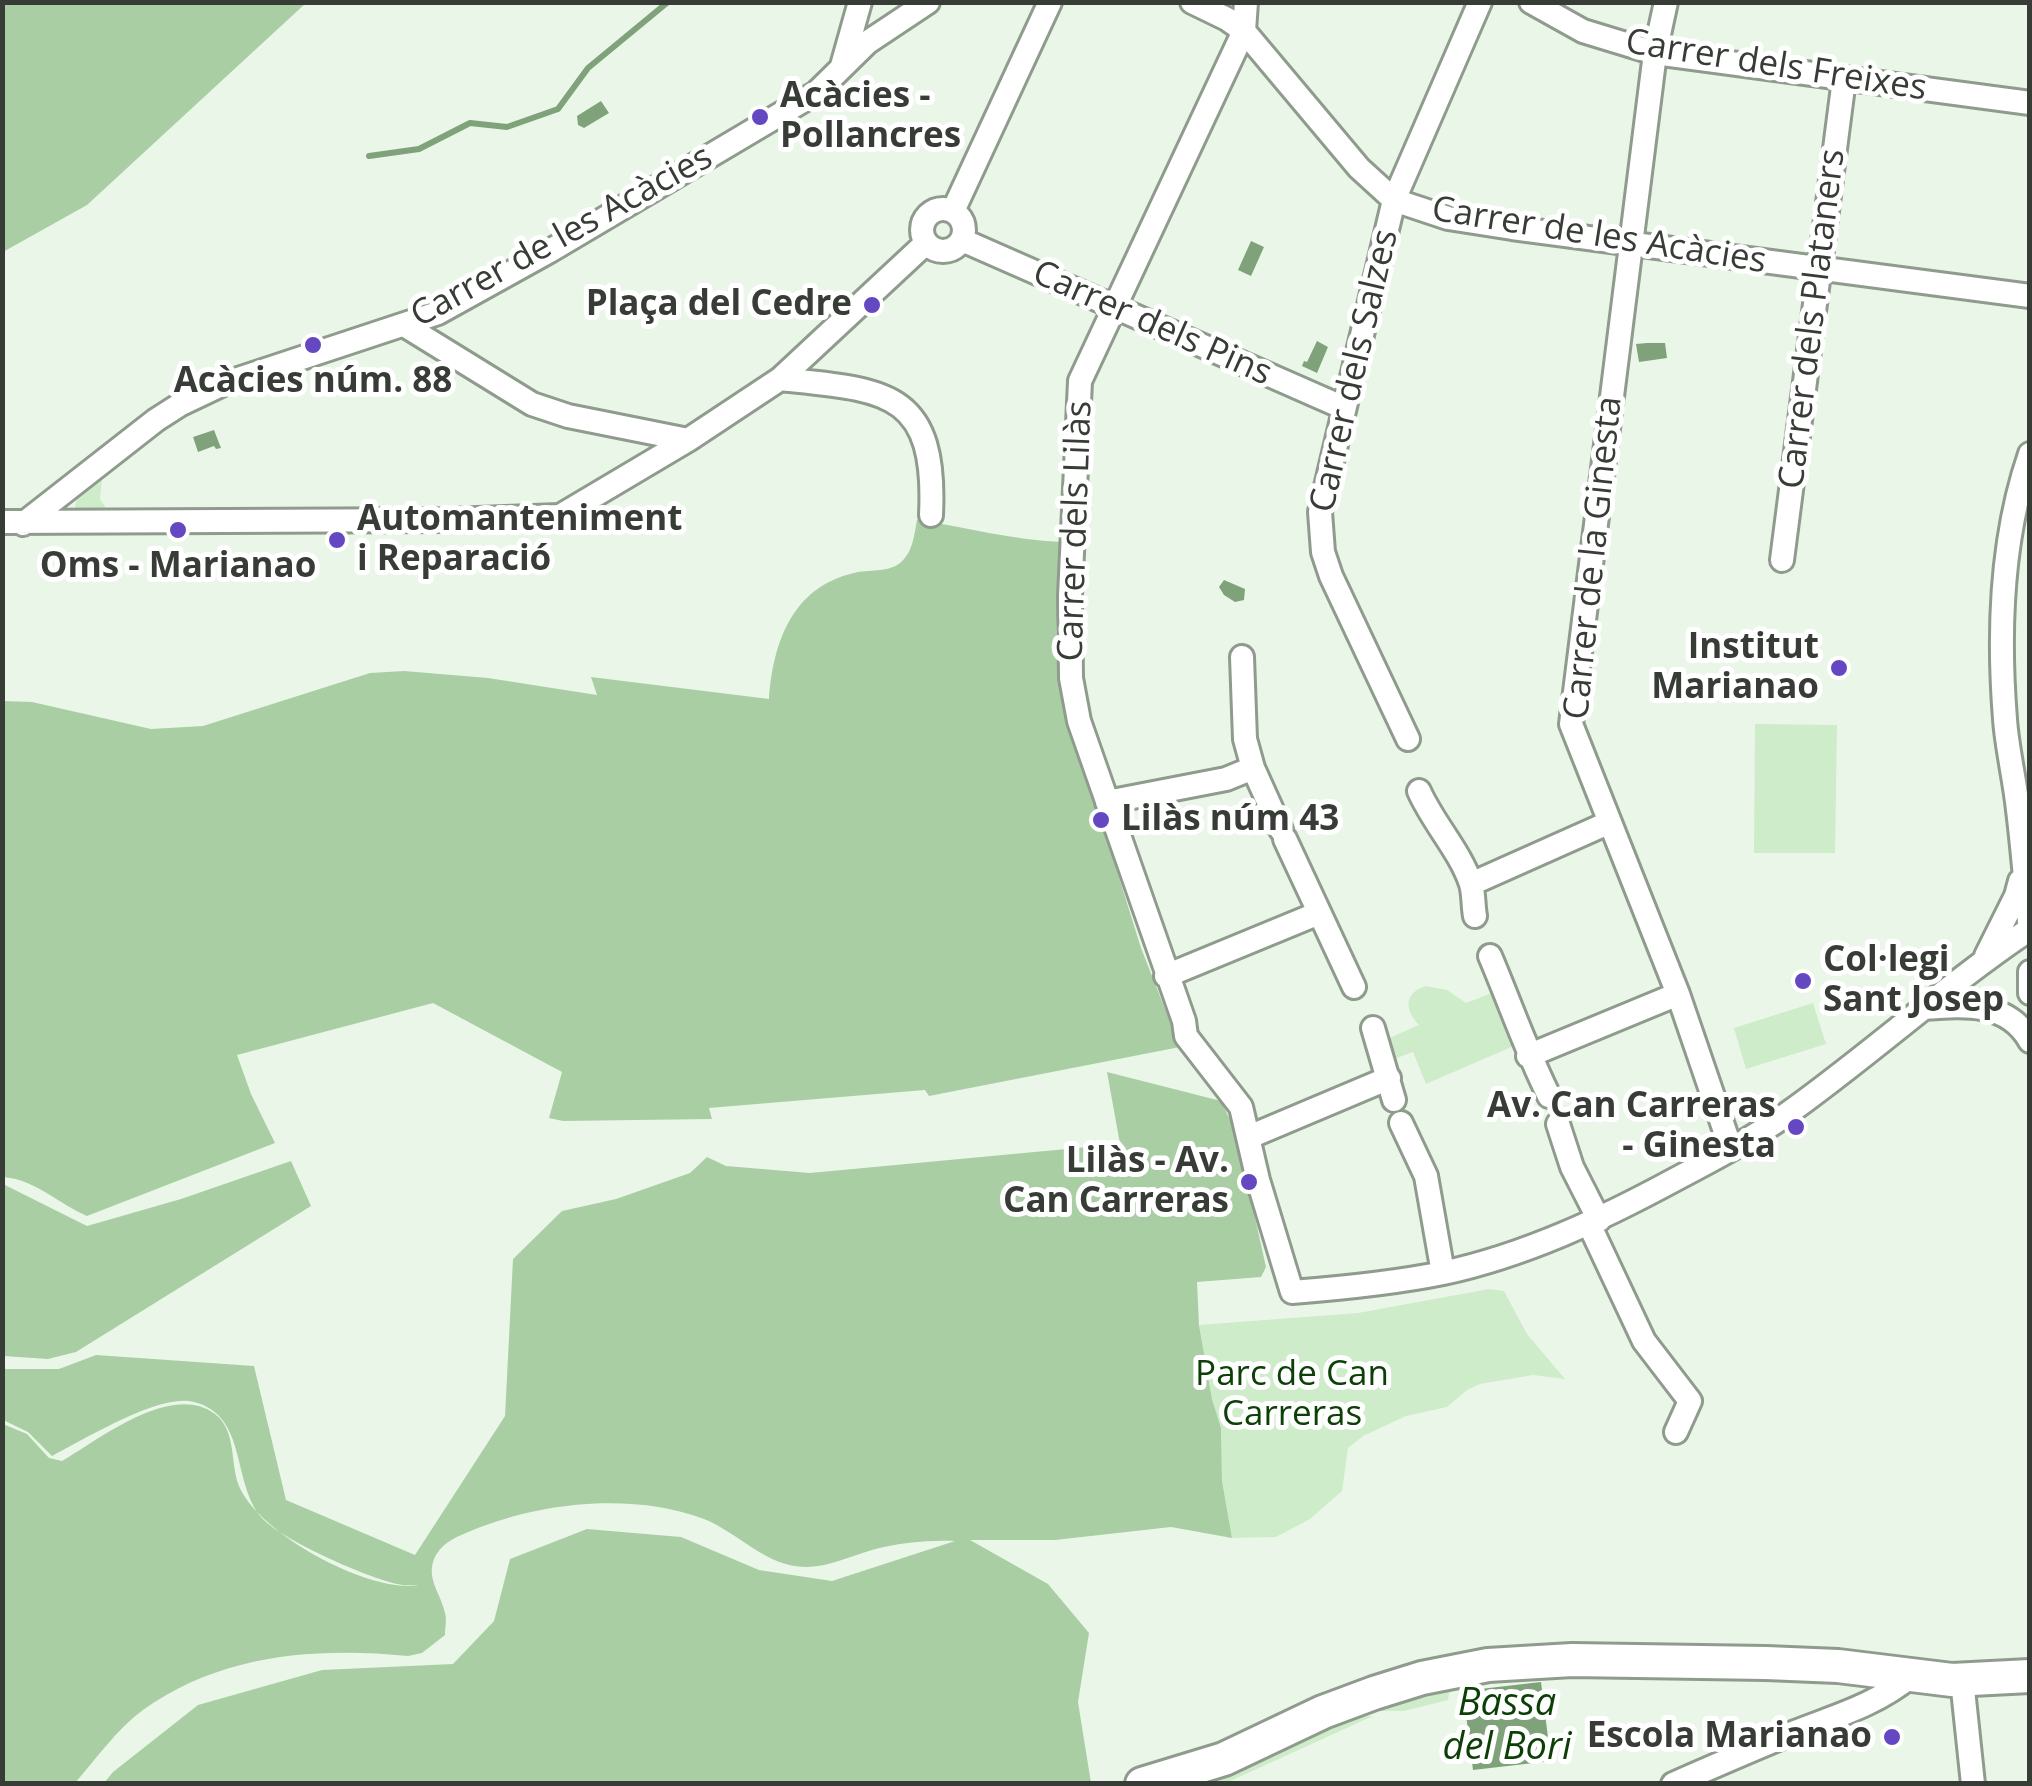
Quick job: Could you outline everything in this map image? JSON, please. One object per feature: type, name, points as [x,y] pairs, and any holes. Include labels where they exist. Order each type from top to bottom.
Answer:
[{"type":"street","points":[[840,70],[860,2]]},
{"type":"street","name":"Carrer de les Acàcies","points":[[13,523],[191,399],[223,384],[438,313],[562,244],[816,92],[868,42],[928,2]]},
{"type":"street","points":[[953,211],[1050,2]]},
{"type":"street","name":"Carrer de les Acàcies","points":[[1192,2],[1244,31],[1359,168],[1394,200],[1448,218],[2030,296]]},
{"type":"street","name":"Carrer dels Lilàs","points":[[1246,2],[1244,31],[1080,381],[1070,596],[1071,678],[1079,721],[1186,1036],[1241,1108],[1292,1292],[1443,1273]]},
{"type":"street","name":"Carrer dels Salzes","points":[[1408,739],[1331,576],[1323,552],[1322,490],[1394,200],[1480,2]]},
{"type":"street","name":"Carrer dels Freixes","points":[[1530,2],[1583,32],[1654,53],[2030,103]]},
{"type":"street","name":"Carrer de la Ginesta","points":[[1666,2],[1654,53],[1571,724],[1678,994],[1732,1150]]},
{"type":"street","name":"Carrer dels Plataners","points":[[1782,560],[1844,79]]},
{"type":"street","points":[[938,210],[953,211],[964,227],[962,240],[944,252],[926,243],[922,229],[927,216],[938,210]]},
{"type":"street","name":"Carrer dels Pins","points":[[962,240],[1342,407]]},
{"type":"street","points":[[13,523],[548,518],[572,510],[780,379],[926,243]]},
{"type":"street","points":[[404,325],[532,404],[568,416],[688,440]]},
{"type":"street","points":[[780,379],[864,388],[894,400],[906,410],[923,435],[931,462],[930,514]]},
{"type":"street","points":[[1401,1123],[1426,1176],[1443,1273],[1503,1257],[1594,1222],[1732,1150],[1787,1114],[1985,958],[2029,930],[2024,816],[2005,720],[2006,563],[2015,504],[2030,454]]},
{"type":"street","points":[[1242,657],[1245,739],[1254,768],[1354,987]]},
{"type":"street","points":[[1107,802],[1226,779],[1254,768]]},
{"type":"street","points":[[1419,791],[1431,819],[1471,884],[1475,916]]},
{"type":"street","points":[[1471,884],[1608,822]]},
{"type":"street","points":[[1985,958],[2016,896],[2024,868]]},
{"type":"street","points":[[1166,976],[1319,913]]},
{"type":"street","points":[[1490,956],[1528,1056],[1549,1096]]},
{"type":"street","points":[[2030,972],[2030,992]]},
{"type":"street","points":[[1528,1056],[1678,994]]},
{"type":"street","points":[[1925,1008],[1973,1005],[1993,1010],[2012,1020],[2030,1041]]},
{"type":"street","points":[[1249,1137],[1392,1089],[1373,1028]]},
{"type":"street","points":[[1558,1124],[1572,1168],[1644,1340],[1690,1401],[1676,1432]]},
{"type":"street","points":[[1143,1783],[1224,1759],[1374,1692],[1488,1666],[1572,1660],[1852,1667],[1962,1680],[2030,1676]]},
{"type":"street","points":[[1841,1717],[1851,1707],[1854,1696],[1852,1667]]},
{"type":"street","points":[[1673,1784],[1841,1717],[1894,1690],[1911,1676]]},
{"type":"street","points":[[1962,1680],[1973,1784]]},
{"type":"green space","points":[[102,479],[100,499],[108,511],[74,510],[77,499]]},
{"type":"green space","points":[[1755,724],[1837,725],[1835,853],[1754,853]]},
{"type":"green space","points":[[1426,986],[1447,990],[1466,1003],[1495,992],[1516,1045],[1426,1084],[1413,1052],[1394,1059],[1385,1040],[1419,1025],[1409,1002],[1413,993]]},
{"type":"green space","points":[[1813,1003],[1826,1044],[1746,1069],[1734,1028]]},
{"type":"green space","name":"Parc de Can Carreras","points":[[1489,1289],[1504,1291],[1527,1334],[1565,1379],[1533,1375],[1480,1384],[1447,1407],[1406,1416],[1363,1436],[1348,1448],[1342,1491],[1310,1519],[1276,1537],[1232,1538],[1222,1481],[1221,1428],[1199,1325],[1358,1313]]},
{"type":"green space","points":[[1450,1688],[1448,1700],[1404,1711],[1366,1711],[1405,1697]]},
{"type":"green space","points":[[1373,1716],[1226,1783],[1202,1784],[1350,1717]]},
{"type":"shaded area","points":[[3,2],[306,3],[87,205],[3,252]]},
{"type":"shaded area","points":[[917,520],[1061,542],[1056,633],[1064,701],[1141,948],[1180,1047],[929,1096],[925,1090],[709,1108],[712,1119],[563,1121],[549,1118],[562,1072],[433,1003],[237,1055],[275,1143],[87,1216],[36,1187],[3,1177],[3,701],[32,702],[151,729],[203,726],[370,673],[404,671],[488,678],[597,695],[591,677],[769,699],[781,638],[801,604],[833,580],[900,563],[910,549]]},
{"type":"shaded area","points":[[1107,1072],[1221,1101],[1236,1132],[1266,1267],[1261,1277],[1197,1282],[1199,1325],[1221,1428],[1222,1481],[1232,1538],[1171,1527],[1055,1540],[970,1540],[1048,1584],[1089,1633],[1078,1702],[1091,1783],[104,1783],[198,1705],[322,1670],[453,1664],[494,1621],[510,1559],[587,1529],[681,1537],[759,1570],[832,1581],[955,1541],[902,1544],[823,1565],[792,1566],[765,1556],[704,1519],[648,1505],[618,1503],[528,1513],[473,1530],[448,1543],[436,1555],[432,1571],[446,1616],[445,1635],[422,1653],[304,1654],[237,1666],[173,1691],[143,1710],[75,1783],[3,1783],[3,1424],[27,1434],[49,1458],[62,1461],[136,1417],[178,1404],[198,1406],[215,1414],[227,1429],[239,1486],[250,1504],[259,1513],[247,1490],[232,1437],[224,1422],[212,1410],[194,1402],[162,1404],[52,1456],[28,1432],[3,1420],[3,1369],[59,1369],[96,1355],[254,1366],[286,1500],[415,1555],[505,1416],[513,1259],[562,1211],[616,1199],[690,1173],[707,1157],[726,1166],[810,1173],[1120,1144]],"holes":[[[283,1534],[347,1567],[405,1585],[373,1580],[346,1570]]]},
{"type":"shaded area","points":[[291,1161],[311,1206],[76,1352],[48,1359],[3,1356],[3,1184],[87,1226]]},
{"type":"water","points":[[601,101],[609,113],[584,128],[578,125],[577,116]]},
{"type":"water","points":[[1251,241],[1264,247],[1251,276],[1238,270]]},
{"type":"water","points":[[1317,341],[1328,347],[1317,373],[1302,366]]},
{"type":"water","points":[[1665,343],[1667,358],[1639,362],[1636,344]]},
{"type":"water","points":[[214,430],[221,448],[214,446],[198,452],[193,437]]},
{"type":"water","points":[[1224,580],[1245,589],[1244,600],[1235,602],[1224,595],[1219,587]]},
{"type":"water","name":"Bassa del Bori","points":[[1541,1682],[1551,1761],[1473,1770],[1463,1691]]},
{"type":"waterway","points":[[369,156],[419,149],[470,123],[507,127],[558,109],[588,68],[668,2]]},
{"type":"place","name":"Acàcies - Pollancres","points":[[760,117]]},
{"type":"place","name":"Plaça del Cedre","points":[[872,305]]},
{"type":"place","name":"Acàcies núm. 88","points":[[313,345]]},
{"type":"place","name":"Oms - Marianao","points":[[178,530]]},
{"type":"place","name":"Automanteniment i Reparació","points":[[337,540]]},
{"type":"place","name":"Institut Marianao","points":[[1839,668]]},
{"type":"place","name":"Lilàs núm 43","points":[[1101,820]]},
{"type":"place","name":"Col·legi Sant Josep","points":[[1803,981]]},
{"type":"place","name":"Av. Can Carreras - Ginesta","points":[[1796,1127]]},
{"type":"place","name":"Lilàs - Av. Can Carreras","points":[[1249,1182]]},
{"type":"place","name":"Escola Marianao","points":[[1892,1737]]}]
